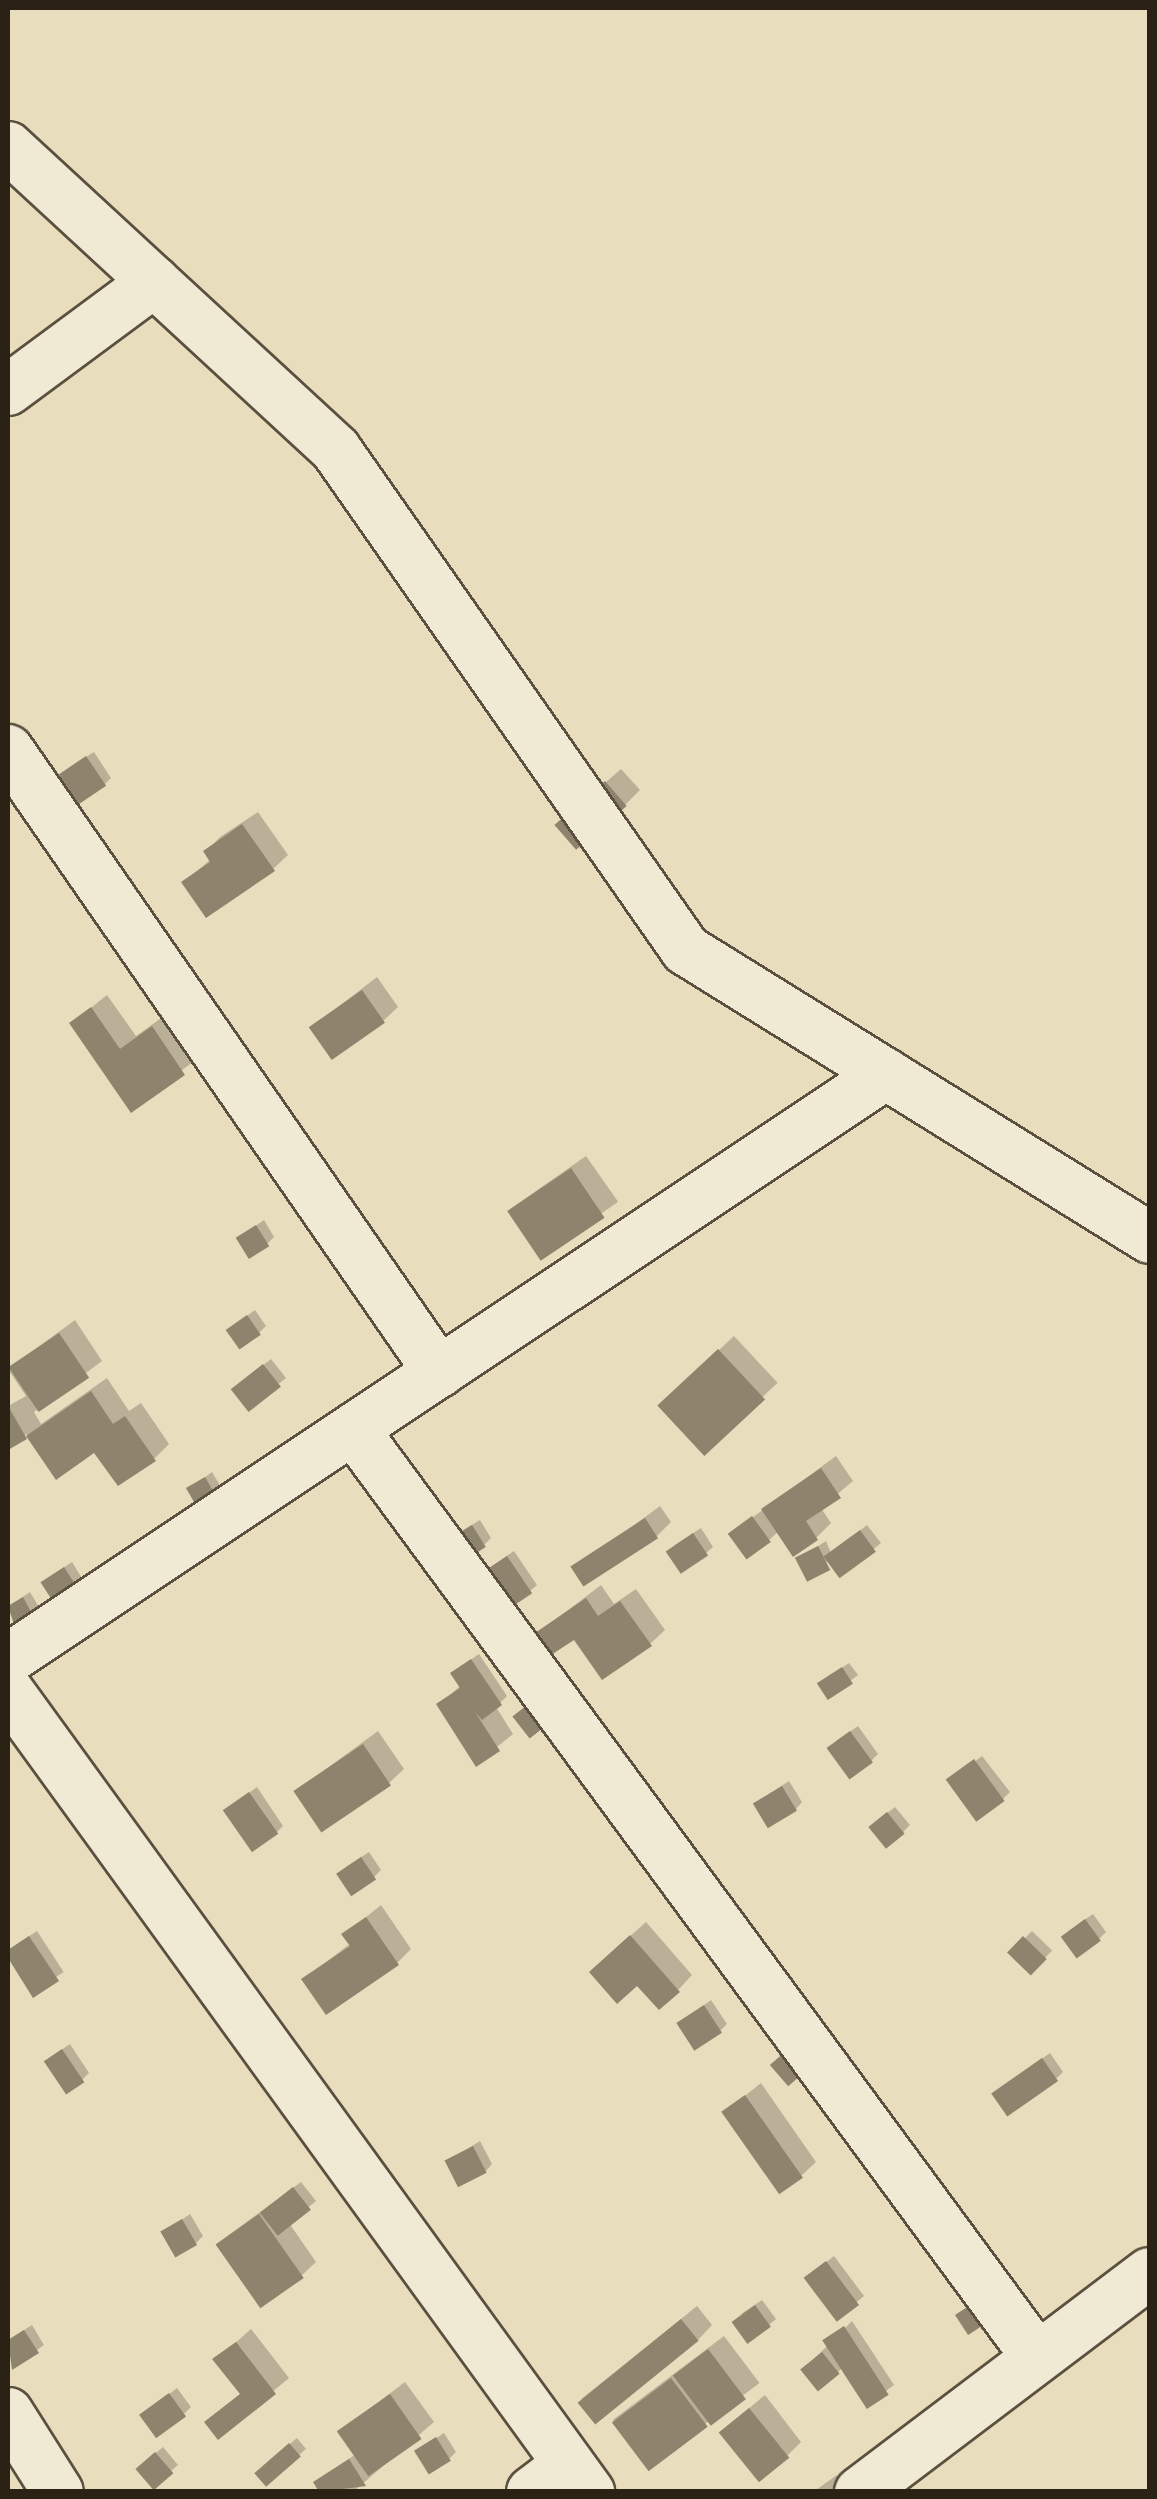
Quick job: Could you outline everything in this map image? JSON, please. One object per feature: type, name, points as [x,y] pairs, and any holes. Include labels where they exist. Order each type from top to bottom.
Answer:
[{"type":"street","points":[[8,147],[336,450],[686,950],[1150,1238]]},
{"type":"street","points":[[8,390],[154,282]]},
{"type":"street","points":[[8,750],[439,1372]]},
{"type":"street","points":[[8,1659],[886,1074]]},
{"type":"street","points":[[354,1429],[1038,2357]]},
{"type":"street","points":[[8,1691],[563,2482]]},
{"type":"street","points":[[860,2492],[1150,2273]]},
{"type":"street","points":[[8,2412],[58,2492]]},
{"type":"building","points":[[86,756],[106,786],[79,804],[59,774]]},
{"type":"building","points":[[605,781],[627,806],[576,850],[554,825]]},
{"type":"building","points":[[242,824],[275,871],[206,918],[181,882],[210,862],[203,851]]},
{"type":"building","points":[[362,990],[385,1023],[332,1060],[309,1027]]},
{"type":"building","points":[[91,1007],[120,1049],[152,1026],[185,1075],[131,1113],[69,1023]]},
{"type":"building","points":[[571,1168],[605,1218],[541,1261],[507,1211]]},
{"type":"building","points":[[256,1225],[269,1246],[249,1259],[236,1238]]},
{"type":"building","points":[[247,1315],[261,1335],[239,1350],[226,1330]]},
{"type":"building","points":[[59,1333],[89,1378],[39,1412],[8,1367]]},
{"type":"building","points":[[718,1349],[765,1399],[704,1456],[657,1406]]},
{"type":"building","points":[[263,1364],[281,1387],[249,1412],[231,1389]]},
{"type":"building","points":[[91,1391],[113,1424],[125,1416],[156,1461],[118,1486],[94,1453],[56,1480],[26,1436]]},
{"type":"building","points":[[8,1406],[27,1439],[8,1450]]},
{"type":"building","points":[[821,1468],[841,1498],[806,1521],[818,1540],[793,1557],[761,1509]]},
{"type":"building","points":[[205,1477],[219,1501],[200,1512],[186,1488]]},
{"type":"building","points":[[752,1516],[771,1542],[747,1560],[728,1534]]},
{"type":"building","points":[[645,1518],[658,1538],[583,1587],[570,1566]]},
{"type":"building","points":[[472,1525],[486,1547],[455,1566],[441,1544]]},
{"type":"building","points":[[860,1530],[876,1552],[839,1578],[824,1556]]},
{"type":"building","points":[[693,1533],[708,1555],[681,1574],[666,1551]]},
{"type":"building","points":[[818,1546],[830,1570],[807,1582],[795,1558]]},
{"type":"building","points":[[507,1556],[532,1593],[496,1618],[471,1581]]},
{"type":"building","points":[[64,1567],[80,1592],[57,1607],[41,1582]]},
{"type":"building","points":[[23,1597],[37,1623],[17,1634],[8,1606]]},
{"type":"building","points":[[586,1598],[598,1616],[620,1601],[652,1646],[602,1680],[574,1640],[551,1655],[535,1633]]},
{"type":"building","points":[[471,1659],[502,1705],[482,1720],[475,1712],[500,1751],[476,1767],[436,1704],[460,1688],[450,1673]]},
{"type":"building","points":[[842,1667],[853,1684],[828,1700],[817,1683]]},
{"type":"building","points":[[540,1695],[557,1717],[530,1739],[512,1717]]},
{"type":"building","points":[[850,1731],[873,1763],[849,1780],[827,1748]]},
{"type":"building","points":[[363,1744],[391,1785],[321,1832],[293,1791]]},
{"type":"building","points":[[974,1759],[1005,1801],[976,1822],[946,1780]]},
{"type":"building","points":[[782,1786],[797,1811],[768,1828],[753,1804]]},
{"type":"building","points":[[249,1792],[278,1834],[252,1852],[223,1810]]},
{"type":"building","points":[[887,1812],[905,1834],[886,1849],[868,1827]]},
{"type":"building","points":[[361,1857],[376,1879],[351,1896],[336,1874]]},
{"type":"building","points":[[366,1917],[399,1965],[326,2015],[301,1979],[350,1946],[341,1934]]},
{"type":"building","points":[[1085,1919],[1101,1941],[1077,1958],[1061,1937]]},
{"type":"building","points":[[630,1935],[680,1992],[659,2010],[637,1986],[617,2004],[589,1972]]},
{"type":"building","points":[[29,1936],[59,1981],[33,1998],[8,1958],[8,1950]]},
{"type":"building","points":[[1023,1936],[1047,1959],[1031,1975],[1007,1953]]},
{"type":"building","points":[[704,2005],[722,2033],[694,2051],[676,2023]]},
{"type":"building","points":[[794,2044],[812,2065],[788,2086],[770,2065]]},
{"type":"building","points":[[62,2049],[84,2082],[66,2094],[44,2061]]},
{"type":"building","points":[[1042,2058],[1058,2081],[1007,2116],[991,2094]]},
{"type":"building","points":[[745,2095],[803,2178],[779,2194],[721,2112]]},
{"type":"building","points":[[473,2146],[487,2173],[458,2187],[444,2161]]},
{"type":"building","points":[[293,2187],[311,2210],[278,2236],[260,2213]]},
{"type":"building","points":[[259,2214],[304,2278],[260,2308],[216,2244]]},
{"type":"building","points":[[182,2219],[197,2245],[175,2257],[160,2232]]},
{"type":"building","points":[[826,2261],[859,2305],[837,2322],[804,2278]]},
{"type":"building","points":[[981,2298],[994,2318],[968,2335],[955,2315]]},
{"type":"building","points":[[755,2305],[771,2327],[747,2344],[732,2322]]},
{"type":"building","points":[[681,2319],[699,2341],[595,2424],[578,2403]]},
{"type":"building","points":[[844,2326],[889,2395],[867,2409],[822,2340]]},
{"type":"building","points":[[24,2330],[39,2353],[12,2370],[8,2340]]},
{"type":"building","points":[[236,2342],[276,2394],[218,2440],[204,2422],[240,2394],[212,2359]]},
{"type":"building","points":[[708,2349],[746,2399],[711,2426],[673,2375]]},
{"type":"building","points":[[822,2352],[840,2374],[818,2391],[800,2370]]},
{"type":"building","points":[[671,2378],[708,2427],[649,2471],[612,2423]]},
{"type":"building","points":[[169,2393],[186,2416],[156,2438],[139,2415]]},
{"type":"building","points":[[390,2394],[422,2439],[368,2476],[337,2431]]},
{"type":"building","points":[[749,2408],[789,2458],[759,2482],[719,2433]]},
{"type":"building","points":[[436,2437],[451,2461],[429,2475],[414,2451]]},
{"type":"building","points":[[289,2443],[301,2457],[266,2487],[254,2473]]},
{"type":"building","points":[[155,2452],[173,2473],[154,2490],[135,2469]]},
{"type":"building","points":[[349,2459],[366,2486],[319,2492],[313,2482]]}]
